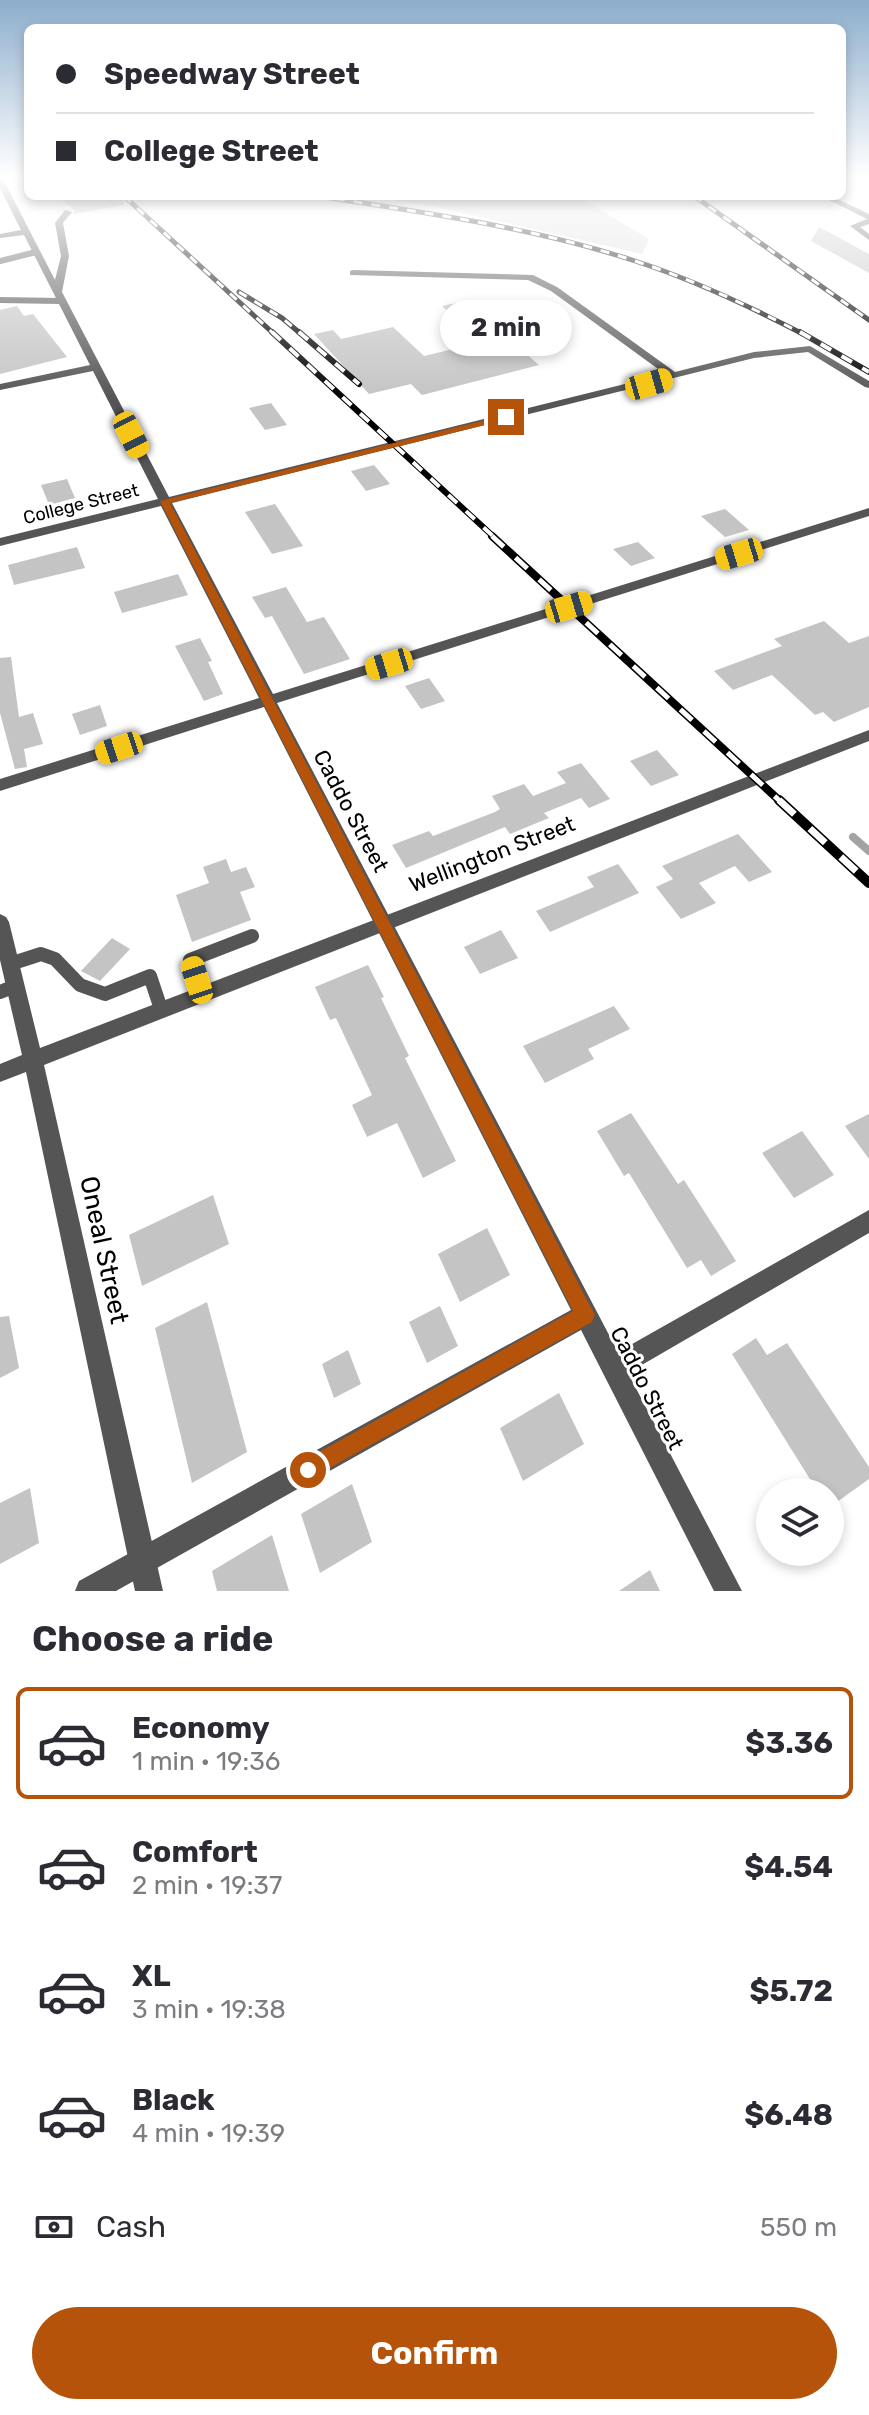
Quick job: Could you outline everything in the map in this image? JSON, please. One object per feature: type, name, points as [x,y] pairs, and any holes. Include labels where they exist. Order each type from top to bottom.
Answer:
[{"type":"street","points":[[59,297],[64,251]]},
{"type":"street","name":"Caddo Street","points":[[36,252],[728,1591]]},
{"type":"street","points":[[353,273],[530,277],[554,289],[674,376]]},
{"type":"street","name":"College Street","points":[[0,542],[776,351],[810,349],[869,385]]},
{"type":"street","points":[[0,387],[96,367]]},
{"type":"street","points":[[0,785],[869,512]]},
{"type":"street","name":"Wellington Street","points":[[0,1073],[384,921],[869,735]]},
{"type":"street","name":"Oneal Street","points":[[0,922],[10,964],[8,989],[33,1060],[149,1591]]},
{"type":"street","points":[[612,1369],[869,1221]]},
{"type":"street","points":[[89,1591],[585,1315]]},
{"type":"lane","points":[[0,261],[36,252]]},
{"type":"lane","points":[[0,300],[59,297]]},
{"type":"lane","points":[[201,993],[190,960],[252,936]]},
{"type":"lane","points":[[10,964],[41,954],[55,959],[80,985],[105,994],[150,976],[161,1009]]},
{"type":"building","points":[[830,251],[869,254],[869,273]]},
{"type":"building","points":[[466,301],[539,365],[422,395],[411,384],[369,394],[314,334],[333,330],[341,339],[393,327],[424,356],[482,342],[442,306]]},
{"type":"building","points":[[17,306],[24,316],[33,314],[67,357],[0,374],[0,310]]},
{"type":"building","points":[[271,403],[287,425],[265,430],[249,408]]},
{"type":"building","points":[[374,465],[390,484],[366,491],[351,471]]},
{"type":"building","points":[[67,479],[75,498],[49,505],[41,485]]},
{"type":"building","points":[[275,504],[303,546],[272,554],[245,512]]},
{"type":"building","points":[[725,509],[749,530],[725,537],[701,516]]},
{"type":"building","points":[[638,542],[655,558],[631,566],[613,549]]},
{"type":"building","points":[[77,547],[85,568],[14,585],[8,565]]},
{"type":"building","points":[[178,574],[188,595],[122,613],[114,592]]},
{"type":"building","points":[[286,587],[307,622],[324,617],[350,659],[304,674],[272,616],[265,618],[252,597]]},
{"type":"building","points":[[824,621],[849,643],[869,636],[869,707],[834,722],[823,712],[815,715],[772,675],[733,690],[714,671],[782,646],[774,639]]},
{"type":"building","points":[[200,638],[223,694],[204,701],[175,646]]},
{"type":"building","points":[[11,657],[19,717],[33,713],[43,744],[24,749],[27,767],[15,769],[0,713],[0,658]]},
{"type":"building","points":[[429,678],[445,701],[421,709],[405,686]]},
{"type":"building","points":[[100,705],[107,726],[80,735],[72,714]]},
{"type":"building","points":[[657,750],[679,775],[651,786],[630,761]]},
{"type":"building","points":[[581,763],[610,799],[589,808],[581,798],[544,813],[549,818],[510,834],[505,827],[406,868],[392,845],[429,831],[433,836],[495,812],[500,809],[492,796],[524,784],[533,796],[566,783],[557,772]]},
{"type":"building","points":[[738,834],[772,872],[749,882],[735,866],[699,883],[716,903],[681,919],[656,887],[673,879],[662,866]]},
{"type":"building","points":[[226,859],[231,872],[246,867],[255,887],[240,892],[251,920],[192,942],[176,895],[209,883],[203,867]]},
{"type":"building","points":[[618,864],[639,893],[550,932],[536,911],[594,887],[587,877]]},
{"type":"building","points":[[501,930],[518,958],[480,974],[464,947]]},
{"type":"building","points":[[112,938],[130,949],[100,981],[81,971]]},
{"type":"building","points":[[368,965],[409,1056],[405,1058],[456,1161],[423,1178],[397,1123],[367,1137],[352,1105],[372,1095],[336,1018],[330,1020],[315,987]]},
{"type":"building","points":[[614,1006],[630,1029],[588,1049],[594,1059],[545,1083],[523,1046]]},
{"type":"building","points":[[631,1113],[678,1184],[684,1180],[736,1261],[711,1276],[701,1260],[687,1268],[629,1173],[624,1176],[597,1131]]},
{"type":"building","points":[[869,1114],[869,1159],[845,1126]]},
{"type":"building","points":[[802,1131],[834,1175],[794,1198],[762,1153]]},
{"type":"building","points":[[213,1195],[229,1244],[142,1286],[129,1235]]},
{"type":"building","points":[[487,1228],[510,1275],[460,1302],[438,1254]]},
{"type":"building","points":[[207,1302],[247,1452],[192,1483],[155,1328]]},
{"type":"building","points":[[440,1306],[458,1346],[427,1363],[409,1322]]},
{"type":"building","points":[[9,1316],[19,1368],[0,1378],[0,1317]]},
{"type":"building","points":[[756,1338],[767,1355],[787,1343],[869,1467],[869,1479],[844,1497],[844,1478],[809,1478],[732,1354]]},
{"type":"building","points":[[348,1350],[361,1384],[334,1398],[322,1364]]},
{"type":"building","points":[[559,1393],[584,1444],[523,1481],[500,1428]]},
{"type":"building","points":[[352,1484],[372,1542],[320,1573],[301,1514]]},
{"type":"building","points":[[30,1488],[39,1543],[0,1564],[0,1503]]},
{"type":"building","points":[[272,1535],[289,1591],[217,1591],[212,1571]]},
{"type":"building","points":[[650,1570],[660,1591],[619,1591]]},
{"type":"waterway","points":[[853,837],[869,851]]},
{"type":"railway","points":[[184,251],[274,334]]},
{"type":"railway","points":[[603,251],[700,285],[803,334]]},
{"type":"railway","points":[[772,251],[869,320]]},
{"type":"railway","points":[[239,292],[282,318],[301,334]]},
{"type":"railway","points":[[272,332],[495,538]]},
{"type":"railway","points":[[299,332],[359,384]]},
{"type":"railway","points":[[800,332],[869,372]]},
{"type":"railway","points":[[492,536],[781,802]]},
{"type":"railway","points":[[779,800],[869,883]]},
{"type":"route","points":[[308,1470],[585,1315],[384,921],[164,501],[506,417]]}]
